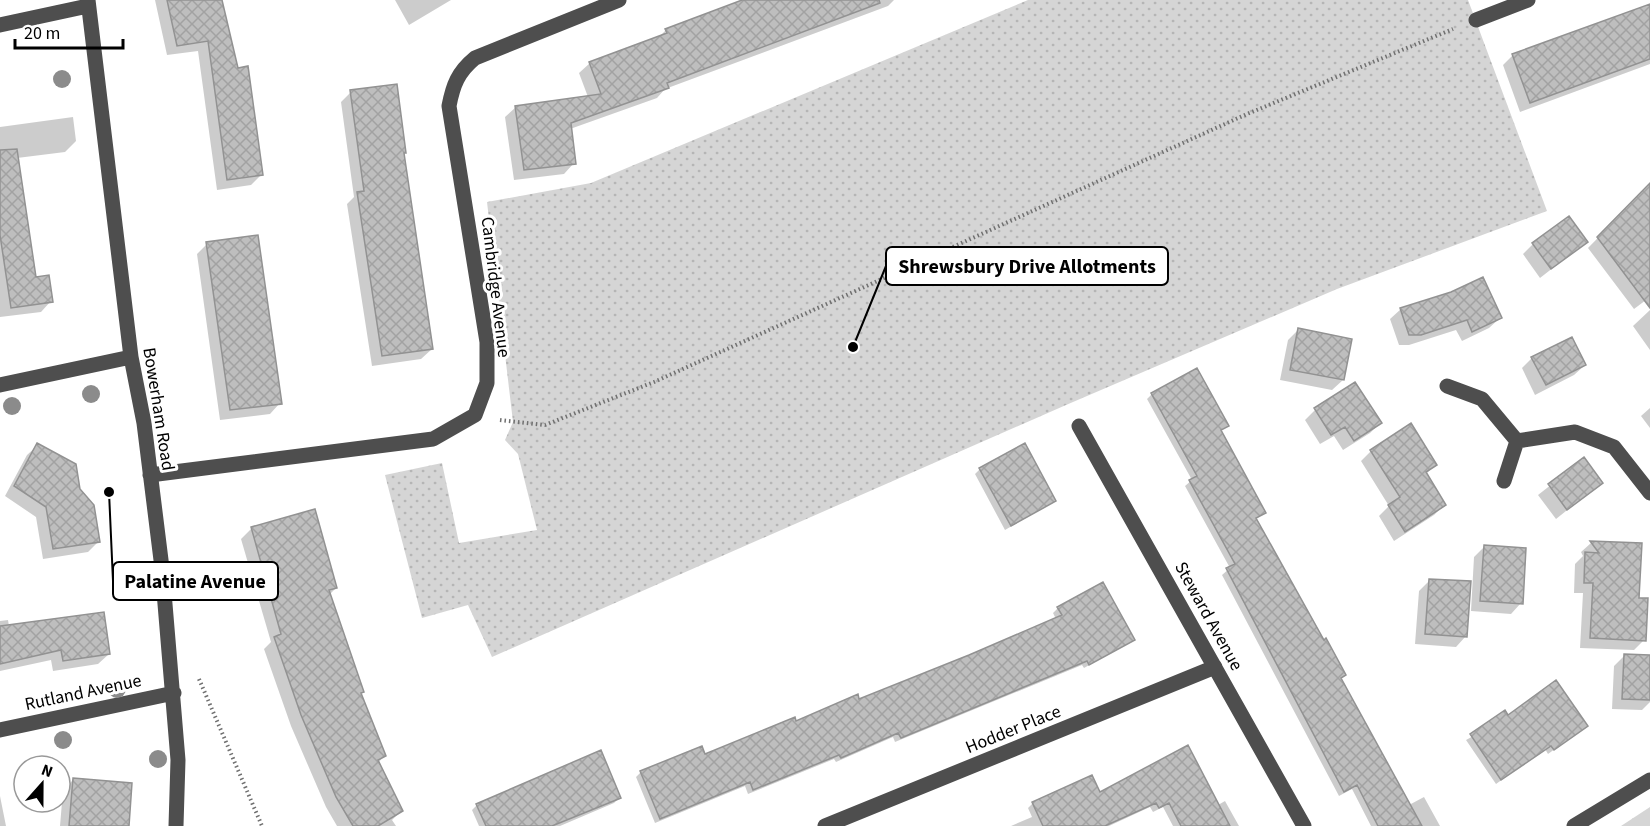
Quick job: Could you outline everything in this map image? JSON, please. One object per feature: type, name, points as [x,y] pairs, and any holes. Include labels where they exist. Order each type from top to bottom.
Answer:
[{"type":"street","name":"Cambridge Avenue","points":[[475,416],[486,383],[487,342],[449,106],[454,83],[462,68],[475,58],[619,0]]},
{"type":"street","points":[[1476,20],[1528,0]]},
{"type":"street","points":[[0,25],[88,3]]},
{"type":"street","name":"Bowerham Road","points":[[88,3],[130,357],[144,423],[174,693],[178,760],[176,826]]},
{"type":"street","points":[[0,385],[130,357]]},
{"type":"street","points":[[1447,386],[1482,399],[1517,441]]},
{"type":"street","points":[[150,475],[434,439],[475,416]]},
{"type":"street","name":"Steward Avenue","points":[[1079,426],[1304,826]]},
{"type":"street","points":[[1517,441],[1575,432],[1614,447],[1650,493]]},
{"type":"street","points":[[1504,481],[1517,441]]},
{"type":"street","name":"Hodder Place","points":[[825,826],[1215,667]]},
{"type":"street","name":"Rutland Avenue","points":[[0,730],[174,693]]},
{"type":"street","points":[[1574,826],[1650,780]]},
{"type":"path","points":[[475,416],[545,425],[556,421],[654,382],[1247,114],[1476,20]]},
{"type":"path","points":[[197,674],[262,826]]},
{"type":"green space","points":[[1028,0],[1468,0],[1547,211],[1337,289],[1066,405],[492,657],[468,605],[422,618],[385,475],[442,463],[459,543],[537,530],[518,454],[505,440],[513,422],[487,202],[591,183]]},
{"type":"green space","points":[[1650,807],[1650,826],[1621,826]]},
{"type":"building","points":[[167,0],[222,0],[238,68],[248,66],[263,175],[227,180],[208,41],[177,46]]},
{"type":"building","points":[[742,0],[879,0],[880,3],[667,83],[669,88],[571,123],[576,164],[524,170],[515,106],[601,94],[589,62],[667,33],[665,29]]},
{"type":"building","points":[[1650,4],[1650,59],[1530,103],[1512,54]]},
{"type":"building","points":[[397,84],[406,153],[404,153],[433,349],[382,356],[357,192],[364,191],[350,90]]},
{"type":"building","points":[[17,149],[36,277],[49,275],[53,302],[11,308],[0,235],[0,150]]},
{"type":"building","points":[[1650,183],[1650,308],[1597,237]]},
{"type":"building","points":[[1569,216],[1588,242],[1551,269],[1532,243]]},
{"type":"building","points":[[258,235],[282,404],[230,410],[206,242]]},
{"type":"building","points":[[1483,277],[1502,318],[1472,332],[1467,320],[1421,335],[1409,335],[1400,308],[1451,292]]},
{"type":"building","points":[[1298,328],[1352,339],[1344,380],[1290,370]]},
{"type":"building","points":[[1572,337],[1586,365],[1546,385],[1531,357]]},
{"type":"building","points":[[1197,368],[1229,426],[1221,430],[1266,513],[1256,518],[1346,675],[1341,678],[1422,826],[1378,826],[1357,785],[1344,792],[1226,568],[1235,564],[1189,480],[1197,476],[1151,393]]},
{"type":"building","points":[[1355,382],[1382,423],[1354,441],[1345,427],[1331,435],[1314,408]]},
{"type":"building","points":[[1411,423],[1437,465],[1426,472],[1446,505],[1405,532],[1388,505],[1400,497],[1370,450]]},
{"type":"building","points":[[37,443],[76,464],[80,489],[94,505],[100,542],[53,549],[46,507],[14,486]]},
{"type":"building","points":[[1025,443],[1056,501],[1011,526],[979,468]]},
{"type":"building","points":[[1584,457],[1603,483],[1567,510],[1548,484]]},
{"type":"building","points":[[315,509],[337,588],[329,590],[364,692],[361,693],[386,756],[378,760],[403,811],[378,826],[353,826],[336,797],[301,715],[274,637],[281,634],[251,527]]},
{"type":"building","points":[[1590,541],[1642,543],[1639,598],[1648,598],[1646,641],[1590,638],[1593,583],[1584,583],[1585,552],[1599,553]]},
{"type":"building","points":[[1484,545],[1526,548],[1523,604],[1480,601]]},
{"type":"building","points":[[1429,579],[1471,581],[1467,637],[1425,634]]},
{"type":"building","points":[[1103,582],[1135,640],[1089,665],[1087,661],[901,738],[898,733],[841,758],[839,755],[753,790],[750,782],[660,819],[640,771],[702,746],[705,754],[795,717],[796,721],[858,694],[859,699],[969,655],[1062,615],[1057,607]]},
{"type":"building","points":[[104,612],[110,654],[63,661],[61,650],[0,664],[0,626]]},
{"type":"building","points":[[1624,654],[1650,655],[1650,700],[1622,699]]},
{"type":"building","points":[[1556,680],[1588,726],[1554,750],[1551,746],[1501,780],[1470,734],[1505,710],[1508,715]]},
{"type":"building","points":[[1188,745],[1230,826],[1181,826],[1169,803],[1159,808],[1156,803],[1105,826],[1043,826],[1032,802],[1092,775],[1100,792]]},
{"type":"building","points":[[601,750],[621,798],[552,826],[486,826],[476,804]]},
{"type":"building","points":[[73,778],[132,783],[129,826],[69,826],[70,814],[72,814]]},
{"type":"place","name":"Shrewsbury Drive Allotments","points":[[853,347]]},
{"type":"place","name":"Palatine Avenue","points":[[109,492]]}]
